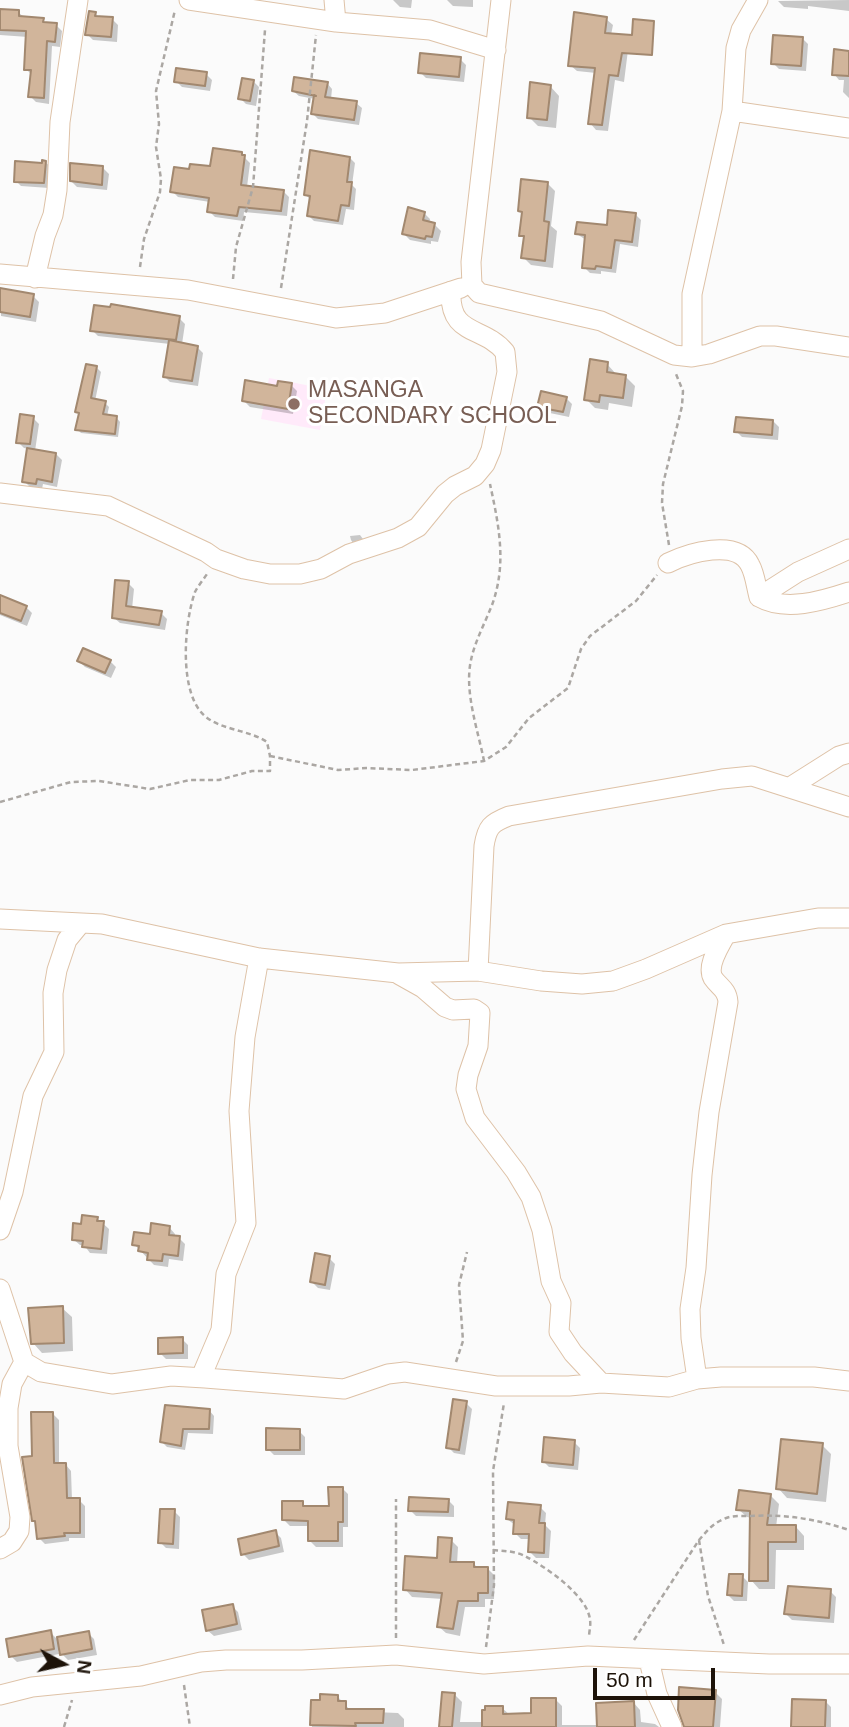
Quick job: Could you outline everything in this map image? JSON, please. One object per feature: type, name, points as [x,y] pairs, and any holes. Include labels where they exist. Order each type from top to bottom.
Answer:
[{"type":"street","points":[[35,278],[53,215],[57,190],[60,122],[78,0]]},
{"type":"street","points":[[189,0],[327,21],[430,30],[496,50]]},
{"type":"street","points":[[327,21],[334,0]]},
{"type":"street","points":[[501,0],[471,262],[472,285],[479,293],[601,321],[674,355],[692,357],[709,354],[760,336],[849,347]]},
{"type":"street","points":[[692,357],[692,294],[732,111],[736,48],[741,30],[758,0]]},
{"type":"street","points":[[732,111],[849,128]]},
{"type":"street","points":[[0,274],[138,284],[232,296],[281,309],[336,318],[397,309],[472,285]]},
{"type":"street","points":[[0,493],[108,506],[216,559],[244,569],[270,574],[300,574],[321,569],[349,554],[398,538],[418,527],[445,494],[475,475],[485,464],[491,450],[507,372],[505,352],[491,339],[464,327],[454,317],[451,291]]},
{"type":"street","points":[[668,563],[679,557],[709,549],[741,555],[749,562],[759,597]]},
{"type":"street","points":[[759,597],[798,572],[849,549]]},
{"type":"street","points":[[759,597],[781,604],[820,601],[849,592]]},
{"type":"street","points":[[790,787],[839,756],[849,753]]},
{"type":"street","points":[[478,971],[484,846],[486,830],[493,822],[509,816],[752,776],[849,807]]},
{"type":"street","points":[[0,919],[102,924],[259,958],[398,973],[478,971],[572,983],[613,981],[646,970],[726,934],[818,918],[849,918]]},
{"type":"street","points":[[0,1230],[13,1192],[33,1096],[54,1052],[53,993],[57,970],[67,940],[80,923]]},
{"type":"street","points":[[697,1380],[690,1309],[708,1125],[728,1002],[723,987],[713,978],[711,965],[726,934]]},
{"type":"street","points":[[205,1378],[204,1370],[221,1330],[226,1274],[246,1223],[239,1111],[245,1037],[259,958]]},
{"type":"street","points":[[398,973],[423,988],[445,1007],[453,1010],[474,1009],[480,1013],[478,1045],[466,1089],[475,1118],[516,1172],[531,1197],[551,1281],[561,1303],[559,1332],[573,1353],[601,1383]]},
{"type":"street","points":[[0,1289],[24,1362],[41,1372],[112,1384],[171,1376],[344,1389],[388,1374],[405,1373],[507,1387],[601,1383],[670,1387],[721,1377],[814,1377],[849,1381]]},
{"type":"street","points":[[556,1386],[570,1368],[573,1353]]},
{"type":"street","points":[[0,1549],[12,1542],[19,1531],[20,1517],[8,1446],[8,1408],[12,1384],[24,1362]]},
{"type":"street","points":[[0,1695],[32,1687],[141,1676],[201,1662],[226,1660],[302,1660],[396,1655],[484,1664],[558,1657],[593,1657],[806,1665],[849,1664]]},
{"type":"street","points":[[649,1660],[657,1694],[672,1727]]},
{"type":"path","points":[[138,284],[144,239],[160,192],[161,179],[156,147],[159,124],[156,91],[178,0]]},
{"type":"path","points":[[232,296],[236,247],[253,187],[267,12]]},
{"type":"path","points":[[281,309],[283,263],[290,238],[307,121],[327,21]]},
{"type":"path","points":[[270,756],[338,770],[412,770],[484,761],[506,747],[529,718],[568,688],[581,649],[590,636],[636,601],[668,563],[669,545],[662,503],[663,484],[682,406],[683,391],[660,347]]},
{"type":"path","points":[[484,761],[469,681],[471,660],[498,586],[501,562],[499,526],[485,464]]},
{"type":"path","points":[[0,802],[82,781],[150,789],[190,780],[219,780],[252,771],[270,771],[267,742],[209,720],[196,708],[188,688],[186,648],[192,604],[196,589],[216,559]]},
{"type":"path","points":[[432,1376],[455,1363],[462,1348],[459,1285],[467,1252]]},
{"type":"path","points":[[484,1664],[494,1585],[493,1471],[507,1387]]},
{"type":"path","points":[[396,1499],[396,1655]]},
{"type":"path","points":[[629,1659],[632,1643],[710,1527],[731,1517],[778,1514],[797,1516],[849,1530]]},
{"type":"path","points":[[699,1540],[708,1596],[728,1661]]},
{"type":"path","points":[[493,1550],[512,1551],[525,1556],[575,1593],[590,1619],[588,1646],[593,1657]]},
{"type":"path","points":[[180,1667],[190,1727]]},
{"type":"path","points":[[64,1727],[71,1704],[87,1681]]},
{"type":"shaded area","name":"MASANGA SECONDARY SCHOOL","points":[[269,378],[327,389],[320,430],[261,419]]},
{"type":"building","points":[[0,9],[19,10],[19,16],[44,18],[43,22],[57,23],[55,42],[47,41],[44,98],[28,97],[31,70],[24,70],[26,31],[0,30]]},
{"type":"building","points":[[89,11],[96,12],[95,16],[113,17],[111,37],[85,35]]},
{"type":"building","points":[[574,12],[607,17],[605,33],[632,35],[633,19],[654,21],[652,55],[622,53],[618,76],[609,75],[602,125],[588,124],[595,68],[568,66]]},
{"type":"building","points":[[773,35],[803,37],[801,66],[771,64]]},
{"type":"building","points":[[834,49],[849,51],[849,76],[832,75]]},
{"type":"building","points":[[420,53],[461,57],[459,77],[418,73]]},
{"type":"building","points":[[176,68],[207,72],[205,86],[174,82]]},
{"type":"building","points":[[294,77],[328,82],[325,97],[357,101],[354,120],[311,114],[314,96],[292,91]]},
{"type":"building","points":[[242,78],[254,80],[250,101],[238,99]]},
{"type":"building","points":[[530,82],[551,85],[547,120],[527,118]]},
{"type":"building","points":[[213,148],[242,152],[242,155],[245,155],[241,185],[284,190],[281,211],[239,207],[237,216],[207,212],[209,198],[170,192],[174,167],[189,169],[190,164],[210,166]]},
{"type":"building","points":[[310,150],[350,157],[347,182],[352,182],[349,206],[341,205],[338,221],[307,216],[310,196],[304,195]]},
{"type":"building","points":[[42,160],[46,161],[44,183],[14,182],[15,161],[42,163]]},
{"type":"building","points":[[70,163],[103,166],[102,185],[70,181]]},
{"type":"building","points":[[521,179],[548,182],[544,221],[549,222],[545,261],[521,258],[524,236],[519,236],[522,212],[518,211]]},
{"type":"building","points":[[408,207],[425,212],[423,220],[435,223],[432,237],[426,236],[425,239],[402,234]]},
{"type":"building","points":[[608,210],[636,213],[632,242],[615,240],[611,268],[582,268],[585,235],[575,234],[577,222],[607,225]]},
{"type":"building","points":[[0,288],[34,294],[30,317],[0,312]]},
{"type":"building","points":[[111,304],[180,316],[176,340],[90,331],[94,305],[110,307]]},
{"type":"building","points":[[169,340],[198,346],[192,381],[163,377]]},
{"type":"building","points":[[590,359],[608,362],[607,372],[626,375],[623,398],[600,395],[599,402],[584,400]]},
{"type":"building","points":[[86,364],[97,366],[91,398],[106,401],[103,414],[117,416],[115,434],[75,430],[79,413],[75,412]]},
{"type":"building","points":[[245,380],[277,386],[278,381],[292,383],[288,409],[242,401]]},
{"type":"building","points":[[541,391],[567,397],[563,412],[537,407]]},
{"type":"building","points":[[20,414],[34,416],[30,444],[16,443]]},
{"type":"building","points":[[736,417],[773,420],[772,435],[734,432]]},
{"type":"building","points":[[27,448],[56,453],[52,482],[37,479],[36,484],[22,482]]},
{"type":"building","points":[[115,580],[129,581],[126,606],[162,611],[159,625],[112,618]]},
{"type":"building","points":[[0,595],[27,606],[21,621],[0,613]]},
{"type":"building","points":[[83,648],[111,660],[105,673],[77,661]]},
{"type":"building","points":[[82,1215],[98,1217],[97,1221],[104,1221],[101,1249],[82,1247],[83,1241],[72,1240],[73,1223],[81,1224]]},
{"type":"building","points":[[151,1223],[170,1226],[169,1235],[180,1236],[178,1256],[163,1254],[162,1261],[147,1260],[148,1253],[138,1251],[139,1246],[132,1245],[134,1232],[150,1234]]},
{"type":"building","points":[[315,1253],[330,1256],[325,1285],[310,1282]]},
{"type":"building","points":[[63,1306],[64,1343],[31,1344],[28,1308]]},
{"type":"building","points":[[183,1337],[183,1353],[158,1354],[158,1338]]},
{"type":"building","points":[[453,1399],[467,1401],[459,1450],[446,1448]]},
{"type":"building","points":[[165,1405],[210,1409],[209,1429],[183,1429],[181,1446],[160,1442]]},
{"type":"building","points":[[31,1412],[53,1412],[54,1463],[66,1463],[67,1498],[80,1498],[80,1533],[64,1533],[65,1536],[37,1539],[22,1457],[32,1456]]},
{"type":"building","points":[[266,1428],[300,1429],[300,1450],[266,1450]]},
{"type":"building","points":[[544,1437],[575,1440],[573,1465],[542,1462]]},
{"type":"building","points":[[781,1439],[823,1443],[817,1494],[776,1489]]},
{"type":"building","points":[[328,1487],[343,1487],[343,1522],[338,1522],[338,1541],[308,1541],[308,1521],[282,1520],[282,1501],[303,1501],[303,1506],[329,1506]]},
{"type":"building","points":[[739,1490],[771,1494],[767,1525],[796,1525],[796,1542],[768,1542],[768,1581],[749,1581],[750,1511],[736,1510]]},
{"type":"building","points":[[409,1497],[449,1499],[448,1512],[408,1511]]},
{"type":"building","points":[[508,1502],[541,1505],[539,1523],[545,1523],[544,1553],[528,1552],[529,1534],[513,1534],[514,1520],[506,1519]]},
{"type":"building","points":[[160,1509],[175,1509],[173,1544],[158,1543]]},
{"type":"building","points":[[276,1530],[279,1546],[241,1555],[238,1539]]},
{"type":"building","points":[[438,1537],[452,1538],[450,1562],[474,1562],[474,1567],[488,1567],[488,1593],[478,1593],[478,1601],[458,1601],[453,1629],[437,1627],[442,1593],[403,1590],[405,1556],[437,1558]]},
{"type":"building","points":[[729,1574],[743,1574],[742,1596],[727,1595]]},
{"type":"building","points":[[788,1586],[831,1589],[829,1618],[784,1614]]},
{"type":"building","points":[[233,1604],[237,1624],[206,1631],[202,1610]]},
{"type":"building","points":[[51,1630],[54,1649],[9,1657],[6,1639]]},
{"type":"building","points":[[89,1631],[92,1649],[60,1655],[57,1637]]},
{"type":"building","points":[[679,1687],[716,1690],[713,1727],[684,1727],[678,1710]]},
{"type":"building","points":[[442,1692],[455,1693],[452,1727],[439,1727]]},
{"type":"building","points":[[320,1694],[338,1695],[338,1701],[346,1701],[346,1709],[384,1709],[383,1723],[355,1723],[356,1726],[310,1725],[311,1700],[320,1700]]},
{"type":"building","points":[[531,1698],[556,1698],[556,1727],[482,1727],[482,1710],[485,1710],[485,1706],[503,1706],[503,1714],[531,1713]]},
{"type":"building","points":[[792,1699],[826,1700],[825,1727],[791,1727]]},
{"type":"building","points":[[634,1701],[635,1727],[597,1727],[596,1703]]},
{"type":"place","name":"MASANGA SECONDARY SCHOOL","points":[[294,404]]}]
